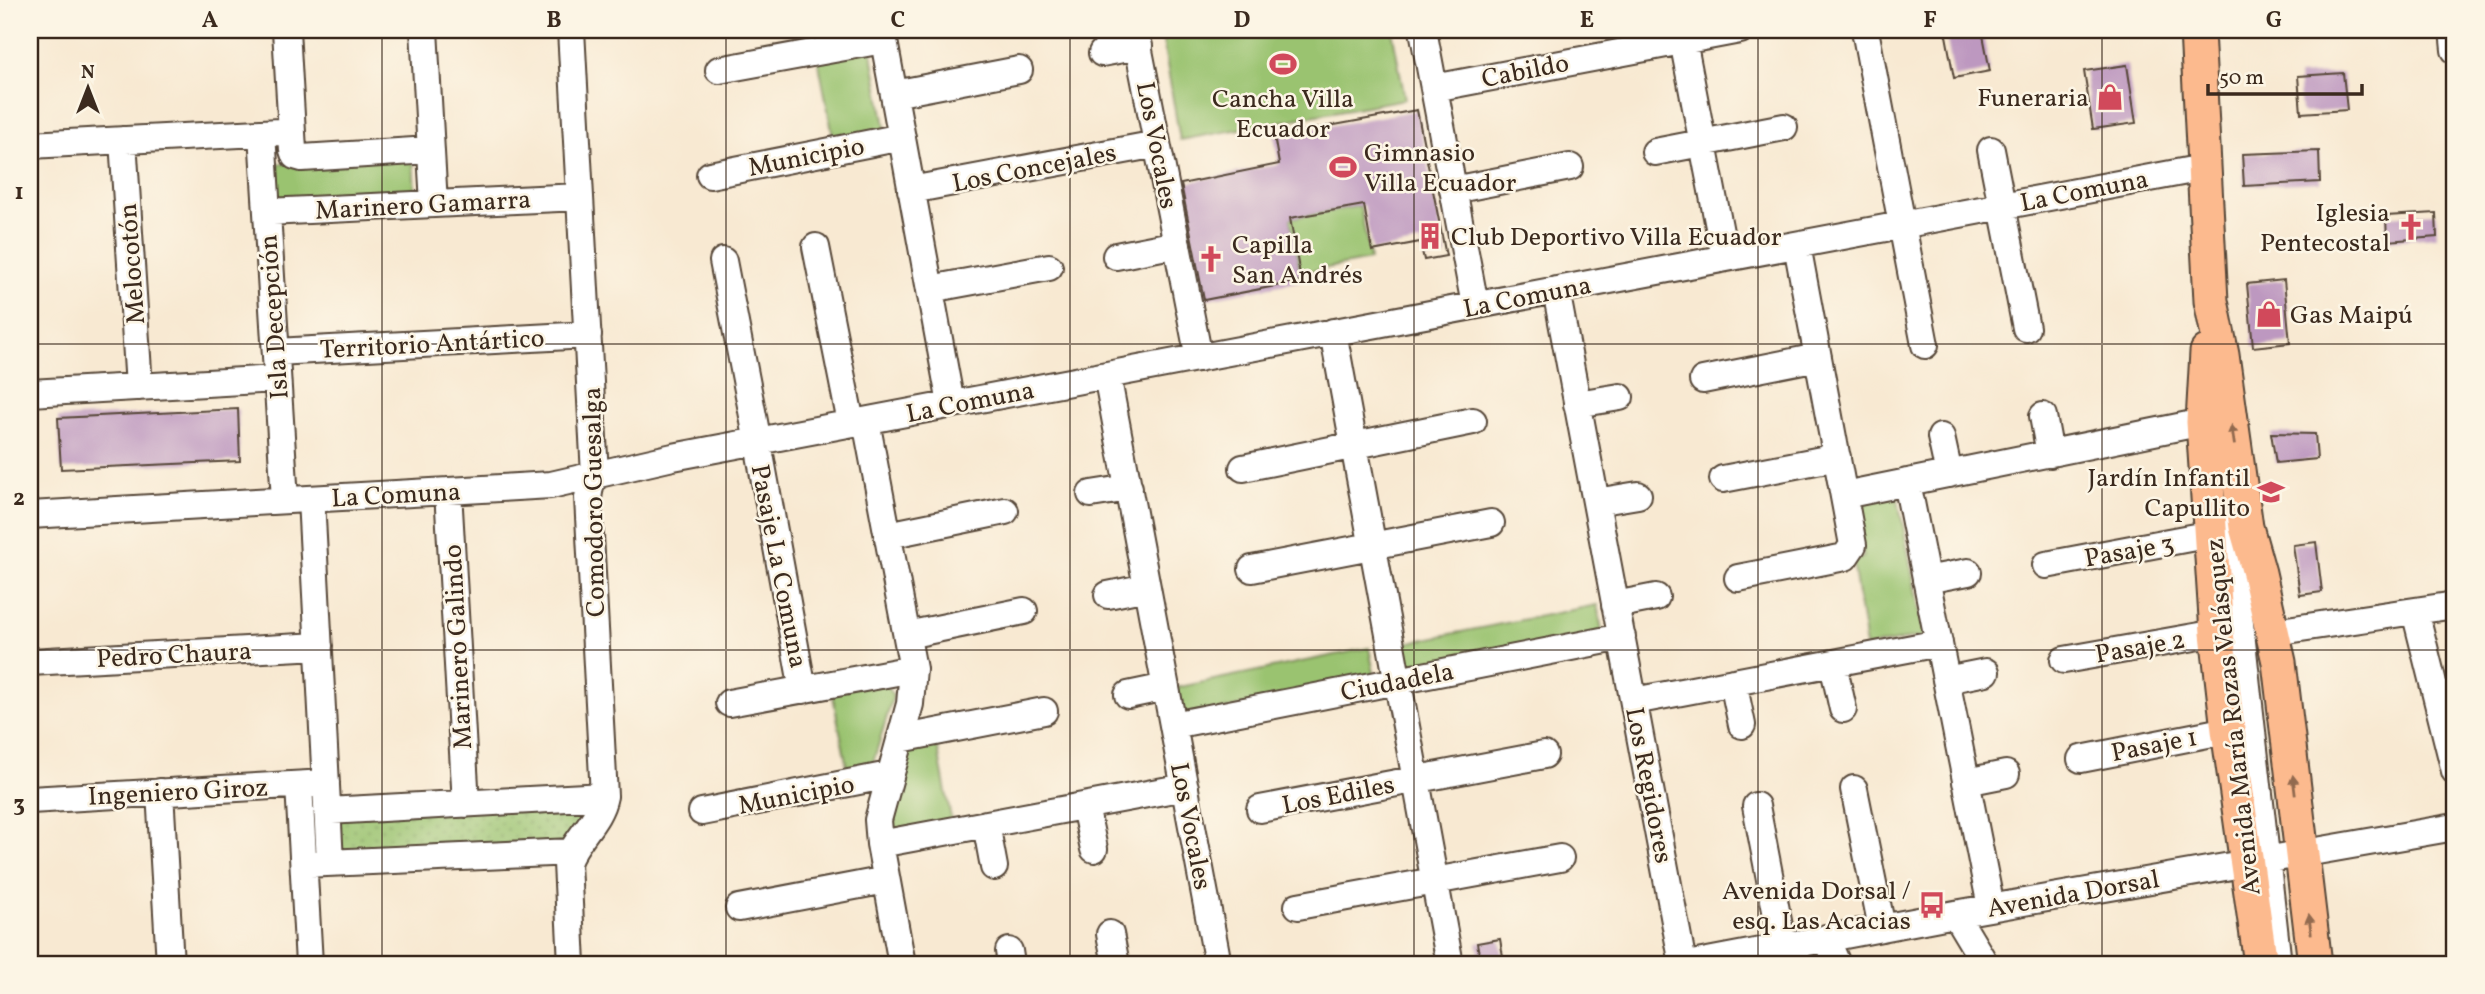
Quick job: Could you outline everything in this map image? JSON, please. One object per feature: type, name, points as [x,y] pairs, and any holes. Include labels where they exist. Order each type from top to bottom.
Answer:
[{"type":"main road","name":"Avenida María Rozas Velásquez","points":[[2197,30],[2211,301],[2203,422],[2217,633],[2228,730],[2315,964]]},
{"type":"main road","name":"Avenida María Rozas Velásquez","points":[[2211,301],[2222,355],[2264,633],[2273,857],[2261,964]]},
{"type":"street","points":[[286,30],[294,144]]},
{"type":"street","points":[[424,30],[434,204]]},
{"type":"street","name":"Comodoro Guesalga","points":[[571,30],[595,475],[588,498],[604,796],[599,812],[567,863],[572,964]]},
{"type":"street","points":[[1423,30],[1475,305]]},
{"type":"street","name":"Cabildo","points":[[1434,88],[1682,35],[1740,30]]},
{"type":"street","points":[[1865,30],[1925,345]]},
{"type":"street","points":[[2453,30],[2455,50]]},
{"type":"street","name":"Municipio","points":[[719,70],[882,35],[951,404]]},
{"type":"street","points":[[1682,35],[1725,258]]},
{"type":"street","name":"Los Vocales","points":[[1102,53],[1137,38],[1199,358]]},
{"type":"street","points":[[894,94],[1019,70]]},
{"type":"street","points":[[1656,152],[1784,127]]},
{"type":"street","name":"Marinero Gamarra","points":[[30,145],[262,133],[294,144],[302,158],[430,150]]},
{"type":"street","name":"Isla Decepción","points":[[262,133],[277,379],[298,500],[318,646],[330,862]]},
{"type":"street","name":"Municipio","points":[[710,175],[902,137]]},
{"type":"street","name":"Melocotón","points":[[124,140],[139,387]]},
{"type":"street","name":"Los Concejales","points":[[911,190],[1157,144]]},
{"type":"street","points":[[1991,150],[2026,328]]},
{"type":"street","points":[[1453,190],[1570,167]]},
{"type":"street","name":"La Comuna","points":[[30,515],[572,482],[757,441],[2203,168]]},
{"type":"street","name":"Marinero Gamarra","points":[[267,212],[580,197]]},
{"type":"street","name":"Los Vocales","points":[[1116,256],[1177,244]]},
{"type":"street","points":[[1738,578],[1845,557],[1853,545],[1797,245]]},
{"type":"street","points":[[816,247],[859,422]]},
{"type":"street","points":[[723,261],[757,441]]},
{"type":"street","points":[[930,289],[1049,267]]},
{"type":"street","name":"Los Regidores","points":[[1556,290],[1684,964]]},
{"type":"street","name":"Los Ediles","points":[[1332,332],[1450,964]]},
{"type":"street","name":"Territorio Antártico","points":[[276,352],[588,335]]},
{"type":"street","points":[[1703,380],[1818,357]]},
{"type":"street","name":"Los Vocales","points":[[1107,375],[1218,964]]},
{"type":"street","points":[[30,393],[277,379]]},
{"type":"street","points":[[1577,404],[1620,397]]},
{"type":"street","points":[[2043,416],[2050,454]]},
{"type":"street","points":[[1243,468],[1473,421]]},
{"type":"street","name":"Municipio","points":[[859,422],[888,535],[913,669],[912,692],[878,820],[902,964]]},
{"type":"street","points":[[1844,495],[2203,422]]},
{"type":"street","points":[[1941,437],[1949,474]]},
{"type":"street","name":"Pasaje La Comuna","points":[[757,441],[803,690]]},
{"type":"street","points":[[1723,479],[1837,457]]},
{"type":"street","points":[[1907,482],[1991,907]]},
{"type":"street","points":[[1091,494],[1129,488]]},
{"type":"street","name":"Marinero Galindo","points":[[448,491],[466,804]]},
{"type":"street","points":[[2208,491],[2223,534],[2235,586],[2273,857],[2291,964]]},
{"type":"street","points":[[1596,502],[1638,495]]},
{"type":"street","points":[[888,535],[1005,511]]},
{"type":"street","points":[[1252,569],[1491,523]]},
{"type":"street","name":"Pasaje 3","points":[[2046,565],[2211,534]]},
{"type":"street","points":[[1926,580],[1968,572]]},
{"type":"street","points":[[1108,595],[1147,587]]},
{"type":"street","points":[[1615,605],[1656,597]]},
{"type":"street","points":[[2264,633],[2455,605]]},
{"type":"street","points":[[907,635],[1024,611]]},
{"type":"street","points":[[2415,611],[2455,771]]},
{"type":"street","name":"Pasaje 2","points":[[2064,660],[2217,633]]},
{"type":"street","name":"Ciudadela","points":[[1173,725],[1622,637]]},
{"type":"street","points":[[1634,701],[1939,643]]},
{"type":"street","name":"Pedro Chaura","points":[[30,662],[318,646]]},
{"type":"street","points":[[1833,664],[1843,709]]},
{"type":"street","points":[[729,704],[913,669]]},
{"type":"street","points":[[1946,680],[1986,672]]},
{"type":"street","points":[[1733,682],[1742,725]]},
{"type":"street","points":[[1128,695],[1166,687]]},
{"type":"street","points":[[900,738],[1044,711]]},
{"type":"street","name":"Pasaje 1","points":[[2081,759],[2228,730]]},
{"type":"street","name":"Los Ediles","points":[[1260,809],[1544,755]]},
{"type":"street","points":[[1966,782],[2006,774]]},
{"type":"street","name":"Municipio","points":[[702,812],[889,775]]},
{"type":"street","name":"Ingeniero Giroz","points":[[30,800],[326,783]]},
{"type":"street","points":[[299,785],[309,964]]},
{"type":"street","points":[[880,844],[1185,787]]},
{"type":"street","points":[[1854,789],[1882,928]]},
{"type":"street","points":[[160,792],[170,964]]},
{"type":"street","points":[[327,811],[604,796]]},
{"type":"street","points":[[1085,806],[1094,849]]},
{"type":"street","points":[[1756,806],[1783,947]]},
{"type":"street","points":[[986,824],[994,867]]},
{"type":"street","name":"Avenida Dorsal","points":[[1692,964],[1991,907],[2455,827]]},
{"type":"street","points":[[304,864],[572,852]]},
{"type":"street","points":[[2273,857],[2278,964]]},
{"type":"street","points":[[1298,906],[1560,858]]},
{"type":"street","points":[[738,908],[887,880]]},
{"type":"street","points":[[1955,914],[1984,964]]},
{"type":"street","points":[[1110,934],[1116,964]]},
{"type":"street","points":[[1826,939],[1837,964]]},
{"type":"green space","name":"Cancha Villa Ecuador","points":[[1161,30],[1392,30],[1405,99],[1180,140]]},
{"type":"green space","points":[[871,49],[887,137],[835,146],[818,59]]},
{"type":"green space","points":[[413,157],[415,195],[274,202],[273,164]]},
{"type":"green space","points":[[1360,206],[1370,260],[1300,273],[1290,218]]},
{"type":"green space","points":[[1896,489],[1924,636],[1866,647],[1853,562],[1864,557],[1860,541],[1865,501]]},
{"type":"green space","points":[[1597,605],[1603,637],[1404,673],[1400,644]]},
{"type":"green space","points":[[1369,648],[1375,678],[1181,718],[1175,688]]},
{"type":"green space","points":[[884,682],[893,696],[870,773],[849,777],[832,691]]},
{"type":"green space","points":[[936,739],[952,824],[893,836],[887,826],[910,744]]},
{"type":"green space","points":[[590,802],[566,848],[340,857],[337,815]]},
{"type":"building","points":[[1945,30],[1982,30],[1990,71],[1954,78]]},
{"type":"building","name":"Funeraria","points":[[2127,65],[2136,123],[2093,129],[2084,71]]},
{"type":"building","points":[[2343,73],[2347,110],[2301,113],[2298,76]]},
{"type":"building","points":[[1417,110],[1446,256],[1424,260],[1420,242],[1372,251],[1364,205],[1290,218],[1301,281],[1204,300],[1181,184],[1279,164],[1274,136]]},
{"type":"building","points":[[2319,151],[2320,182],[2244,186],[2242,154]]},
{"type":"building","name":"Iglesia Pentecostal","points":[[2436,213],[2437,237],[2387,241],[2386,216]]},
{"type":"building","name":"Gas Maipú","points":[[2284,280],[2290,343],[2253,347],[2247,284]]},
{"type":"building","points":[[238,409],[240,461],[61,469],[58,418]]},
{"type":"building","points":[[2271,433],[2315,434],[2317,459],[2276,463]]},
{"type":"building","points":[[2316,542],[2322,592],[2300,595],[2293,545]]},
{"type":"building","points":[[1500,939],[1504,962],[1481,964],[1477,943]]},
{"type":"place","name":"Cancha Villa Ecuador","points":[[1283,64]]},
{"type":"place","name":"Funeraria","points":[[2110,97]]},
{"type":"place","name":"Gimnasio Villa Ecuador","points":[[1343,167]]},
{"type":"place","name":"Iglesia Pentecostal","points":[[2411,227]]},
{"type":"place","name":"Club Deportivo Villa Ecuador","points":[[1430,236]]},
{"type":"place","name":"Capilla San Andrés","points":[[1211,259]]},
{"type":"place","name":"Gas Maipú","points":[[2269,314]]},
{"type":"place","name":"Jardín Infantil Capullito","points":[[2271,492]]},
{"type":"place","name":"Avenida Dorsal / esq. Las Acacias","points":[[1932,905]]}]
